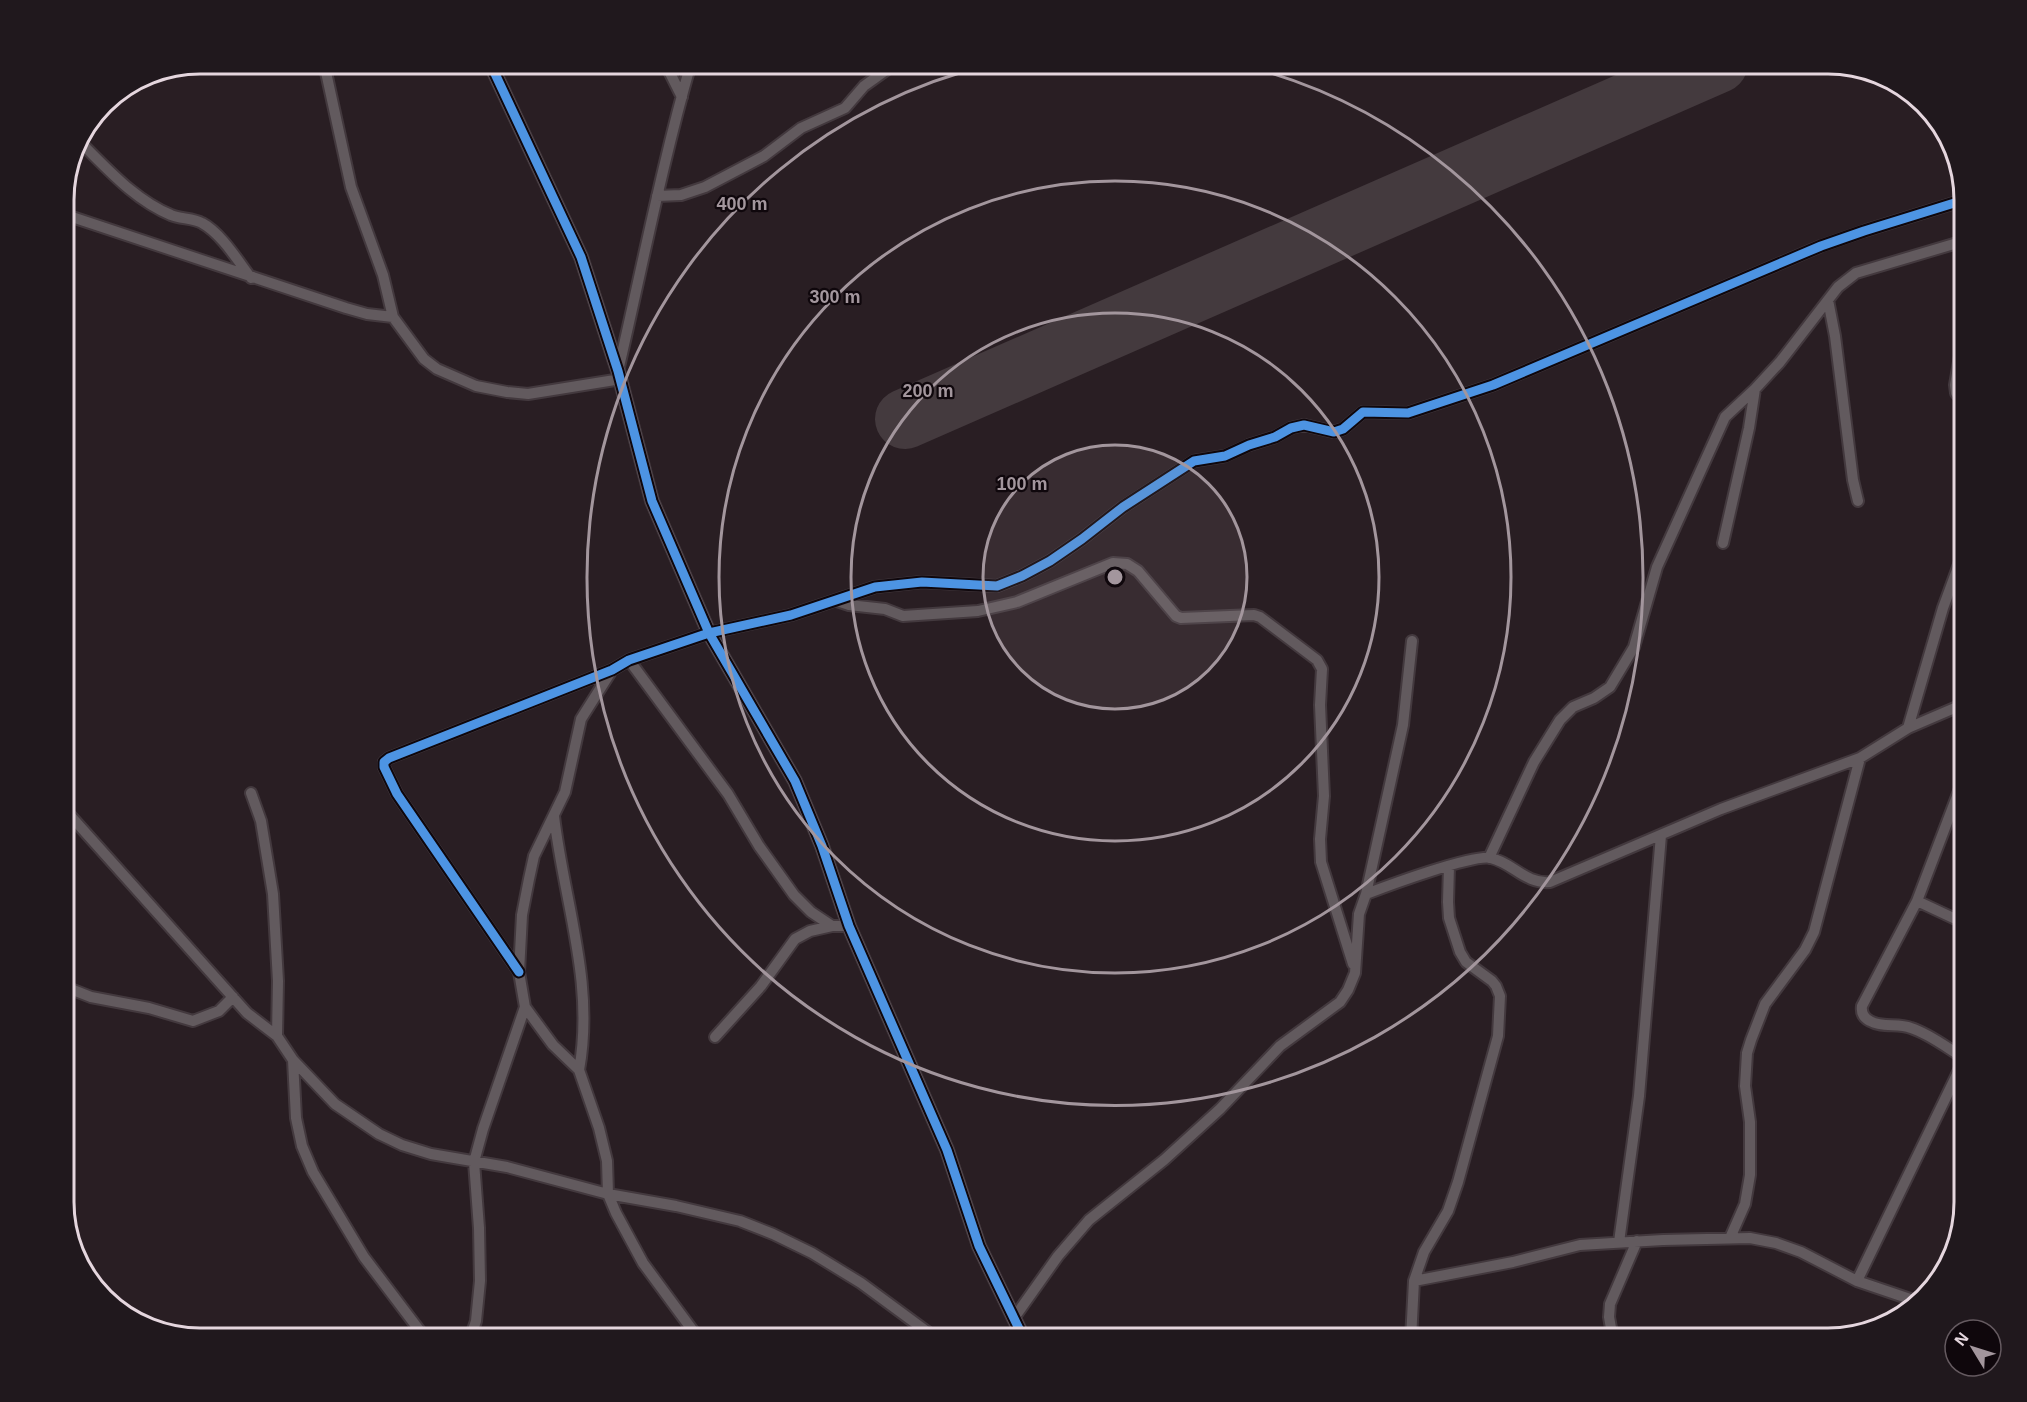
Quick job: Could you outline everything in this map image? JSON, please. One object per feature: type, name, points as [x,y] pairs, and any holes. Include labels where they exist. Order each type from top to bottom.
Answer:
[{"type":"street","points":[[326,74],[351,187],[383,275],[393,317],[424,359],[437,369],[476,386],[528,394],[619,375]]},
{"type":"street","points":[[495,74],[581,258],[619,375],[652,501],[709,633],[795,781],[822,846],[849,926],[947,1150],[979,1246],[1019,1328]]},
{"type":"street","points":[[670,74],[682,97]]},
{"type":"street","points":[[619,375],[657,196],[689,74]]},
{"type":"street","points":[[657,196],[681,195],[697,190],[764,156],[801,128],[845,108],[864,86],[881,74]]},
{"type":"street","points":[[85,147],[127,188],[154,206],[172,216],[202,223],[219,237],[252,278]]},
{"type":"street","points":[[519,972],[397,794],[385,771],[384,762],[389,758],[612,670],[628,660],[709,633],[766,621],[837,601],[875,587],[922,582],[997,586],[1050,561],[1123,507],[1194,461],[1225,456],[1304,425],[1334,432],[1343,429],[1363,412],[1408,413],[1493,385],[1821,246],[1954,203]]},
{"type":"street","points":[[74,218],[346,308],[367,314],[393,317]]},
{"type":"street","points":[[1489,858],[1534,762],[1560,720],[1573,707],[1594,698],[1610,687],[1634,647],[1658,567],[1725,417],[1755,389],[1796,342],[1838,287],[1856,273],[1954,244]]},
{"type":"street","points":[[1828,300],[1835,336],[1853,480],[1858,501]]},
{"type":"street","points":[[1724,543],[1749,428],[1755,389]]},
{"type":"street","points":[[837,601],[849,605],[885,609],[903,616],[978,611],[1017,602],[1113,563],[1127,564],[1138,572],[1171,612],[1180,618],[1242,614],[1260,617],[1317,660],[1322,669],[1320,705],[1324,796],[1320,839],[1321,862],[1355,973]]},
{"type":"street","points":[[1908,728],[1954,578]]},
{"type":"street","points":[[1014,1318],[1065,1247],[1089,1220],[1164,1160],[1204,1124],[1280,1046],[1340,1002],[1348,990],[1355,973],[1359,914],[1403,725],[1412,641]]},
{"type":"street","points":[[628,660],[716,777],[759,846],[794,895],[811,912],[832,926]]},
{"type":"street","points":[[612,670],[581,719],[565,792],[534,856],[522,915],[519,972],[525,1007],[553,1045],[579,1070],[599,1128],[607,1161],[608,1194],[616,1213],[643,1263],[691,1328]]},
{"type":"street","points":[[1365,894],[1449,866],[1474,859],[1489,858],[1524,877],[1535,881],[1550,882],[1721,809],[1860,758],[1908,728],[1954,708]]},
{"type":"street","points":[[1730,1238],[1745,1204],[1750,1175],[1749,1122],[1745,1086],[1750,1040],[1766,1004],[1805,950],[1814,932],[1860,758]]},
{"type":"street","points":[[251,793],[261,821],[273,894],[278,981],[276,1036]]},
{"type":"street","points":[[1954,804],[1917,901],[1861,1010],[1869,1021],[1914,1029],[1954,1053]]},
{"type":"street","points":[[554,814],[558,855],[579,955],[585,1009],[584,1046],[579,1070]]},
{"type":"street","points":[[74,820],[233,997],[276,1036],[293,1060],[335,1104],[379,1134],[402,1145],[431,1154],[507,1167],[608,1194],[666,1204],[740,1221],[812,1253],[861,1283],[923,1328]]},
{"type":"street","points":[[1619,1242],[1639,1096],[1661,835]]},
{"type":"street","points":[[1412,1328],[1414,1281],[1424,1252],[1448,1211],[1458,1182],[1498,1036],[1500,996],[1496,986],[1466,962],[1460,952],[1449,918],[1449,866]]},
{"type":"street","points":[[1917,901],[1954,918]]},
{"type":"street","points":[[715,1037],[761,986],[795,939],[810,931],[832,926],[849,926]]},
{"type":"street","points":[[74,990],[91,997],[149,1008],[193,1021],[219,1011],[233,997]]},
{"type":"street","points":[[474,1328],[480,1281],[474,1162],[525,1007]]},
{"type":"street","points":[[293,1060],[296,1118],[302,1146],[313,1172],[364,1257],[418,1328]]},
{"type":"street","points":[[1857,1281],[1954,1080]]},
{"type":"street","points":[[1414,1281],[1513,1263],[1580,1245],[1750,1238],[1776,1243],[1802,1252],[1857,1281],[1909,1299]]},
{"type":"street","points":[[1611,1328],[1610,1304],[1637,1241]]},
{"type":"runway","points":[[905,419],[1693,74]]},
{"type":"cycle path","points":[[495,74],[581,257],[618,371],[652,501],[709,633],[795,781],[822,846],[849,926],[947,1150],[979,1246],[1019,1328]]},
{"type":"cycle path","points":[[519,972],[397,794],[384,767],[384,762],[389,758],[612,670],[629,660],[709,633],[791,615],[875,587],[922,582],[997,586],[1050,561],[1123,507],[1194,461],[1225,456],[1275,437],[1291,428],[1304,425],[1334,432],[1343,429],[1363,412],[1408,413],[1493,385],[1821,246],[1954,203]]}]
